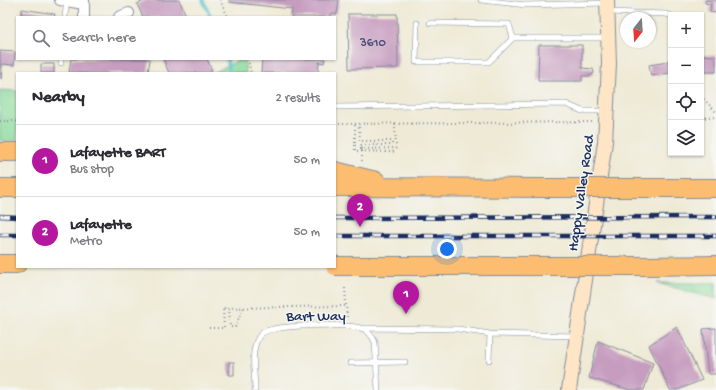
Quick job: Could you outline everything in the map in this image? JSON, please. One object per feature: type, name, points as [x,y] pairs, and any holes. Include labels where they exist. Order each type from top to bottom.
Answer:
[{"type":"highway","points":[[0,152],[16,152]]},
{"type":"highway","points":[[336,171],[400,188]]},
{"type":"highway","points":[[336,187],[716,188]]},
{"type":"highway","points":[[0,188],[16,188]]},
{"type":"highway","points":[[0,264],[16,264]]},
{"type":"highway","points":[[336,266],[716,265]]},
{"type":"street","points":[[63,0],[84,2],[84,16]]},
{"type":"street","name":"Happy Valley Road","points":[[568,390],[605,142],[608,111],[608,5]]},
{"type":"lane","points":[[63,0],[65,16]]},
{"type":"lane","points":[[480,0],[586,2],[668,15]]},
{"type":"lane","points":[[416,23],[416,62],[489,62],[513,38],[608,38]]},
{"type":"lane","points":[[430,23],[509,24],[513,38]]},
{"type":"lane","points":[[336,107],[566,104],[582,111],[608,111]]},
{"type":"lane","name":"Bart Way","points":[[255,390],[254,345],[262,333],[276,327],[347,326],[363,328],[372,335],[375,342],[378,390]]},
{"type":"lane","points":[[363,328],[458,329],[490,334],[576,336]]},
{"type":"lane","points":[[489,360],[490,334]]},
{"type":"lane","points":[[350,363],[405,362]]},
{"type":"path","points":[[220,0],[228,16]]},
{"type":"path","points":[[248,60],[251,72]]},
{"type":"path","points":[[704,99],[716,112]]},
{"type":"path","points":[[336,124],[594,122],[608,111]]},
{"type":"path","points":[[704,118],[716,117]]},
{"type":"path","points":[[0,121],[16,122]]},
{"type":"path","points":[[355,124],[355,151],[362,153],[393,152],[396,148],[395,124]]},
{"type":"path","points":[[359,125],[360,141],[392,141],[392,145],[361,145],[361,149],[396,148]]},
{"type":"path","points":[[362,153],[362,161]]},
{"type":"path","points":[[345,288],[347,326]]},
{"type":"path","points":[[209,328],[224,328],[224,308],[346,306]]},
{"type":"path","points":[[229,308],[230,327],[235,327],[243,308]]},
{"type":"green space","points":[[240,60],[244,60],[246,72],[214,72]]},
{"type":"green space","points":[[0,90],[16,91],[16,140],[0,141]]},
{"type":"green space","points":[[657,283],[716,283],[716,299]]},
{"type":"building","points":[[147,0],[179,0],[187,16],[143,16],[137,4]]},
{"type":"building","points":[[229,0],[339,0],[337,14],[330,14],[330,16],[291,16],[292,9],[229,2]]},
{"type":"building","points":[[706,0],[716,0],[716,13],[710,12],[711,4],[705,3]]},
{"type":"building","points":[[22,9],[55,14],[54,16],[21,16]]},
{"type":"building","points":[[348,14],[397,14],[398,68],[349,69]]},
{"type":"building","points":[[539,45],[582,45],[582,68],[593,69],[594,73],[590,76],[582,76],[582,81],[538,81]]},
{"type":"building","points":[[0,51],[15,52],[14,65],[2,64],[1,79]]},
{"type":"building","points":[[704,55],[716,56],[716,72],[704,72]]},
{"type":"building","points":[[71,60],[150,60],[148,72],[69,72]]},
{"type":"building","points":[[163,60],[207,60],[212,71],[210,72],[169,72]]},
{"type":"building","points":[[262,60],[325,60],[324,63],[319,62],[318,72],[261,72]]},
{"type":"building","points":[[668,62],[668,73],[651,76],[649,65]]},
{"type":"building","points":[[41,64],[54,64],[54,72],[41,72]]},
{"type":"building","points":[[677,327],[702,380],[677,390],[670,390],[649,345]]},
{"type":"building","points":[[716,328],[716,374],[708,374],[703,329]]},
{"type":"building","points":[[598,341],[653,363],[644,390],[631,390],[589,378]]},
{"type":"building","points":[[229,362],[234,362],[234,375],[229,375]]},
{"type":"waterway","points":[[203,0],[211,16]]},
{"type":"waterway","points":[[227,60],[229,69]]},
{"type":"railway","points":[[0,216],[16,217]]},
{"type":"railway","points":[[336,218],[716,217]]},
{"type":"railway","points":[[0,235],[16,235]]},
{"type":"railway","points":[[336,236],[716,236]]},
{"type":"place","name":"Lafayette","points":[[360,227]]},
{"type":"place","name":"Lafayette BART","points":[[406,314]]}]
